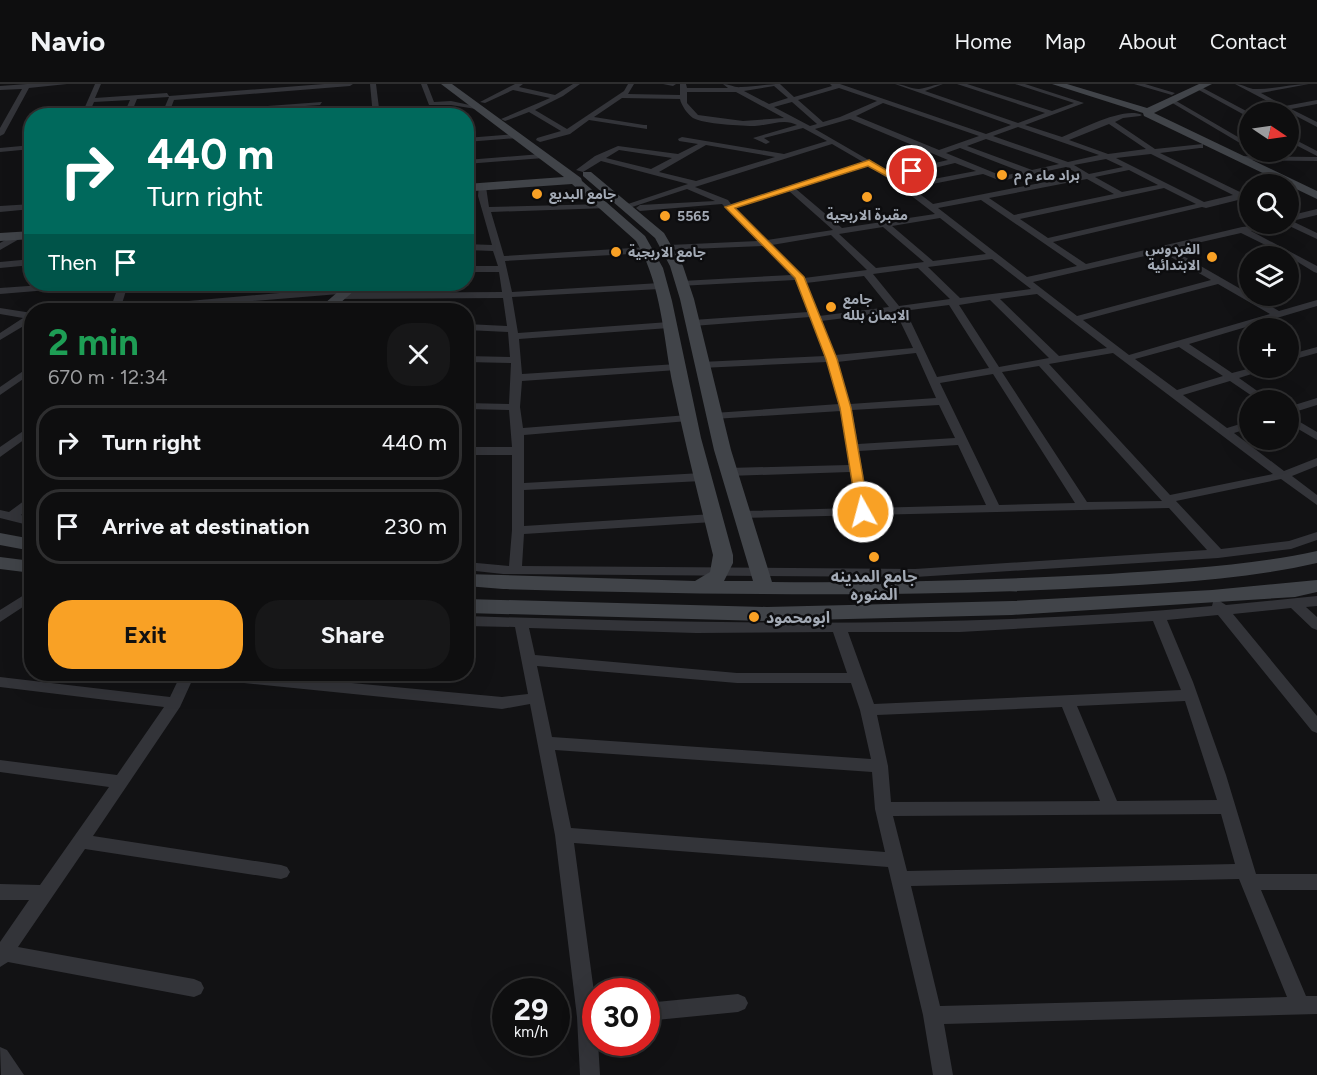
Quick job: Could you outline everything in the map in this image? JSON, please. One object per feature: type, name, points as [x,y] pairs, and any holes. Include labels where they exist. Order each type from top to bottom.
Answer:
[{"type":"main road","points":[[1057,84],[1145,110],[1150,116],[1261,174]]},
{"type":"main road","points":[[1072,84],[1145,110],[1200,146],[1238,158],[1317,195]]},
{"type":"main road","points":[[1145,110],[1198,85]]},
{"type":"main road","points":[[457,86],[541,156],[582,176],[605,206],[641,239],[648,250],[660,286],[688,418],[723,555],[721,571],[710,582],[696,588]]},
{"type":"main road","points":[[479,104],[540,140],[582,176],[628,207],[660,236],[669,248],[693,323],[701,365],[728,472],[762,580]]},
{"type":"main road","points":[[474,188],[582,176]]},
{"type":"main road","points":[[1299,194],[1317,203]]},
{"type":"main road","points":[[0,237],[24,236]]},
{"type":"main road","points":[[332,303],[347,291]]},
{"type":"main road","points":[[714,524],[743,521]]},
{"type":"main road","points":[[0,539],[24,543]]},
{"type":"main road","points":[[474,579],[509,576],[591,585],[696,588],[762,580],[1003,586],[1230,572],[1292,564],[1317,557]]},
{"type":"main road","points":[[0,563],[24,566]]},
{"type":"main road","points":[[568,570],[591,585]]},
{"type":"main road","points":[[495,608],[509,576]]},
{"type":"main road","points":[[474,607],[767,614],[1217,604],[1317,586]]},
{"type":"main road","points":[[562,609],[581,626]]},
{"type":"street","points":[[2,87],[64,84]]},
{"type":"street","points":[[88,108],[98,84]]},
{"type":"street","points":[[91,100],[350,84]]},
{"type":"street","points":[[373,84],[376,108]]},
{"type":"street","points":[[424,84],[432,108]]},
{"type":"street","points":[[506,118],[530,110],[577,84]]},
{"type":"street","points":[[540,140],[567,132],[627,92],[631,84]]},
{"type":"street","points":[[666,84],[673,84]]},
{"type":"street","points":[[726,84],[833,141],[906,187],[1028,280],[1075,319],[1317,501]]},
{"type":"street","points":[[618,96],[683,90],[738,90],[774,84],[822,125]]},
{"type":"street","points":[[898,84],[1106,156],[1206,206]]},
{"type":"street","points":[[918,91],[940,84]]},
{"type":"street","points":[[960,84],[1051,113]]},
{"type":"street","points":[[939,153],[1081,103],[1018,84]]},
{"type":"street","points":[[1137,84],[1171,97],[1239,140]]},
{"type":"street","points":[[1238,84],[1273,102]]},
{"type":"street","points":[[1254,92],[1306,84]]},
{"type":"street","points":[[166,108],[170,85]]},
{"type":"street","points":[[285,108],[320,106],[321,85]]},
{"type":"street","points":[[769,106],[836,85],[1066,164],[1121,195]]},
{"type":"street","points":[[1198,85],[1239,109]]},
{"type":"street","points":[[0,134],[27,86]]},
{"type":"street","points":[[431,104],[457,86]]},
{"type":"street","points":[[431,104],[479,104],[517,86],[555,98]]},
{"type":"street","points":[[683,90],[684,103],[696,117],[732,124],[769,124],[791,118]]},
{"type":"street","points":[[129,108],[134,97]]},
{"type":"street","points":[[726,146],[822,125],[850,116],[883,101]]},
{"type":"street","points":[[1300,105],[1317,102]]},
{"type":"street","points":[[1300,105],[1317,111]]},
{"type":"street","points":[[530,110],[567,132]]},
{"type":"street","points":[[1062,140],[1122,116],[1145,110]]},
{"type":"street","points":[[850,116],[1001,178],[1106,156],[1200,146]]},
{"type":"street","points":[[1299,116],[1317,125]]},
{"type":"street","points":[[587,118],[644,127]]},
{"type":"street","points":[[1109,121],[1151,150],[1239,192]]},
{"type":"street","points":[[725,130],[732,124]]},
{"type":"street","points":[[474,139],[515,136]]},
{"type":"street","points":[[651,172],[718,137]]},
{"type":"street","points":[[757,138],[766,142]]},
{"type":"street","points":[[682,139],[785,157]]},
{"type":"street","points":[[628,207],[833,141]]},
{"type":"street","points":[[1299,145],[1317,156]]},
{"type":"street","points":[[959,146],[1031,172]]},
{"type":"street","points":[[0,150],[24,148]]},
{"type":"street","points":[[582,176],[598,158],[618,148],[680,157]]},
{"type":"street","points":[[474,161],[541,156]]},
{"type":"street","points":[[1300,159],[1317,156]]},
{"type":"street","points":[[598,158],[697,184]]},
{"type":"street","points":[[1300,159],[1317,166]]},
{"type":"street","points":[[890,176],[957,160]]},
{"type":"street","points":[[628,207],[727,205],[791,188],[869,163]]},
{"type":"street","points":[[933,207],[1128,168]]},
{"type":"street","points":[[906,187],[984,172]]},
{"type":"street","points":[[1013,218],[1163,186]]},
{"type":"street","points":[[482,187],[482,196],[488,210],[514,332],[514,360],[517,378],[514,407],[518,432],[516,451],[518,530],[509,576]]},
{"type":"street","points":[[688,187],[727,205],[800,279],[831,359],[846,408],[863,512]]},
{"type":"street","points":[[791,188],[836,232],[871,272],[905,320],[993,507]]},
{"type":"street","points":[[982,197],[1084,267]]},
{"type":"street","points":[[1046,241],[1239,197]]},
{"type":"street","points":[[0,208],[24,206]]},
{"type":"street","points":[[488,210],[605,206]]},
{"type":"street","points":[[1299,218],[1317,212]]},
{"type":"street","points":[[669,248],[765,243],[944,215]]},
{"type":"street","points":[[885,224],[925,264],[955,302],[1083,506]]},
{"type":"street","points":[[1299,227],[1317,236]]},
{"type":"street","points":[[1028,280],[1239,231]]},
{"type":"street","points":[[1250,234],[1317,270]]},
{"type":"street","points":[[0,247],[18,236]]},
{"type":"street","points":[[1164,249],[1277,314]]},
{"type":"street","points":[[474,250],[499,259]]},
{"type":"street","points":[[474,267],[499,259],[648,250]]},
{"type":"street","points":[[682,284],[800,279],[994,255]]},
{"type":"street","points":[[0,265],[24,263]]},
{"type":"street","points":[[1075,319],[1219,281]]},
{"type":"street","points":[[380,291],[506,295],[660,286]]},
{"type":"street","points":[[0,291],[24,289]]},
{"type":"street","points":[[197,303],[336,291]]},
{"type":"street","points":[[693,323],[897,310],[1041,291]]},
{"type":"street","points":[[993,298],[1056,359]]},
{"type":"street","points":[[1128,358],[1316,304]]},
{"type":"street","points":[[0,311],[24,315]]},
{"type":"street","points":[[0,337],[24,321]]},
{"type":"street","points":[[474,328],[514,332],[669,325]]},
{"type":"street","points":[[1181,343],[1251,390]]},
{"type":"street","points":[[934,381],[1117,349]]},
{"type":"street","points":[[701,365],[831,359],[919,350]]},
{"type":"street","points":[[1299,355],[1317,350]]},
{"type":"street","points":[[474,359],[514,360]]},
{"type":"street","points":[[1041,362],[1218,554]]},
{"type":"street","points":[[517,378],[677,368]]},
{"type":"street","points":[[0,392],[24,374]]},
{"type":"street","points":[[1176,394],[1239,374]]},
{"type":"street","points":[[714,416],[943,401]]},
{"type":"street","points":[[1299,407],[1317,401]]},
{"type":"street","points":[[474,406],[514,407]]},
{"type":"street","points":[[518,432],[688,418]]},
{"type":"street","points":[[1299,425],[1317,437]]},
{"type":"street","points":[[1226,432],[1239,428]]},
{"type":"street","points":[[0,453],[24,434]]},
{"type":"street","points":[[853,448],[962,441]]},
{"type":"street","points":[[474,451],[516,451]]},
{"type":"street","points":[[743,521],[863,512],[1170,502],[1284,475],[1317,462]]},
{"type":"street","points":[[728,472],[857,468]]},
{"type":"street","points":[[518,487],[702,477]]},
{"type":"street","points":[[5,516],[24,504]]},
{"type":"street","points":[[5,516],[24,520]]},
{"type":"street","points":[[518,530],[714,524]]},
{"type":"street","points":[[474,568],[509,576],[568,570],[721,571],[762,580],[1218,554],[1291,544],[1317,536]]},
{"type":"street","points":[[0,617],[24,600]]},
{"type":"street","points":[[474,621],[581,626],[960,627],[1158,616],[1217,604],[1296,605],[1317,601]]},
{"type":"street","points":[[1217,604],[1317,727]]},
{"type":"street","points":[[1296,605],[1317,625]]},
{"type":"street","points":[[933,1015],[1309,1005],[1248,877],[1228,807],[1190,695],[1158,616]]},
{"type":"street","points":[[521,624],[564,835],[585,978]]},
{"type":"street","points":[[839,628],[868,710],[880,766],[883,809],[933,1015],[943,1075]]},
{"type":"street","points":[[527,660],[737,678],[856,678]]},
{"type":"street","points":[[185,681],[175,703],[2,955],[194,988]]},
{"type":"street","points":[[277,681],[492,702],[535,698]]},
{"type":"street","points":[[0,682],[175,703]]},
{"type":"street","points":[[868,710],[1190,695]]},
{"type":"street","points":[[1068,701],[1111,807]]},
{"type":"street","points":[[545,743],[880,766]]},
{"type":"street","points":[[0,766],[122,782]]},
{"type":"street","points":[[883,809],[1228,807]]},
{"type":"street","points":[[564,835],[896,860]]},
{"type":"street","points":[[81,841],[281,872]]},
{"type":"street","points":[[900,879],[1248,877],[1317,882]]},
{"type":"street","points":[[0,892],[43,893]]},
{"type":"street","points":[[660,1011],[738,1003]]},
{"type":"street","points":[[590,1056],[590,1075]]},
{"type":"street","points":[[0,1057],[14,1075]]},
{"type":"place","name":"براد ماء م م","points":[[1002,175]]},
{"type":"place","name":"جامع البديع","points":[[537,194]]},
{"type":"place","name":"مقبرة الاربجية","points":[[867,197]]},
{"type":"place","name":"5565","points":[[665,216]]},
{"type":"place","name":"جامع الاربجية","points":[[616,252]]},
{"type":"place","name":"الفردوس الابتدائية","points":[[1212,257]]},
{"type":"place","name":"جامع الايمان بلله","points":[[831,307]]},
{"type":"place","name":"جامع المدينه المنوره","points":[[874,557]]},
{"type":"place","name":"ابومحمود","points":[[754,617]]},
{"type":"route","points":[[863,512],[846,408],[831,359],[799,277],[729,207],[869,163],[890,176],[912,171]]}]
